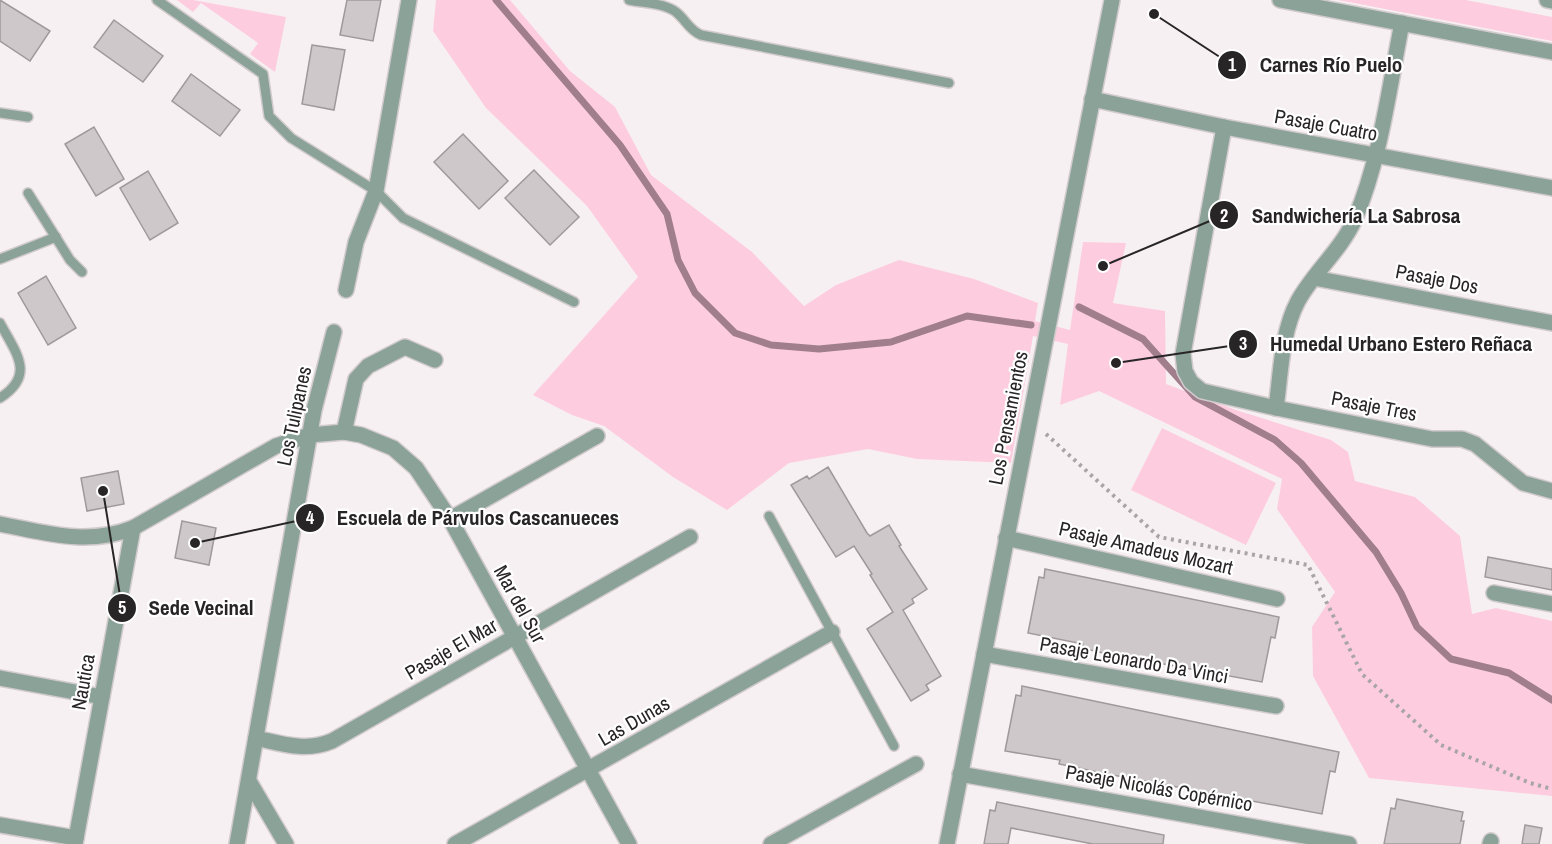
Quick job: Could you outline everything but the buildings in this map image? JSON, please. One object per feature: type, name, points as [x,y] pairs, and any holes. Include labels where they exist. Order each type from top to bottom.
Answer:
[{"type":"street","points":[[346,290],[356,242],[376,191],[409,0]]},
{"type":"street","name":"Los Pensamientos","points":[[946,844],[1112,0]]},
{"type":"street","points":[[1280,0],[1552,52]]},
{"type":"street","points":[[1546,0],[1552,1]]},
{"type":"street","points":[[1276,408],[1287,330],[1298,302],[1342,242],[1354,221],[1364,195],[1376,155],[1402,23]]},
{"type":"street","name":"Pasaje Cuatro","points":[[1092,99],[1224,127],[1552,188]]},
{"type":"street","name":"Pasaje Tres","points":[[1224,127],[1183,354],[1185,371],[1191,382],[1202,390],[1276,408],[1432,438],[1462,439],[1475,444],[1523,483],[1552,491]]},
{"type":"street","name":"Pasaje Dos","points":[[1314,278],[1552,322]]},
{"type":"street","name":"Los Tulipanes","points":[[237,844],[314,410],[334,332]]},
{"type":"street","points":[[344,432],[356,379],[368,366],[405,347],[435,360]]},
{"type":"street","name":"Mar del Sur","points":[[0,524],[75,539],[110,536],[133,528],[276,446],[310,435],[344,432],[378,440],[407,459],[423,478],[450,519],[629,844]]},
{"type":"street","points":[[450,519],[597,436]]},
{"type":"street","name":"Nautica","points":[[75,841],[133,528]]},
{"type":"street","name":"Pasaje El Mar","points":[[256,738],[297,748],[324,745],[690,537]]},
{"type":"street","name":"Pasaje Amadeus Mozart","points":[[1006,538],[1277,599]]},
{"type":"street","points":[[1494,593],[1552,604]]},
{"type":"street","name":"Las Dunas","points":[[457,843],[832,632]]},
{"type":"street","name":"Pasaje Leonardo Da Vinci","points":[[984,654],[1276,706]]},
{"type":"street","points":[[0,678],[102,698]]},
{"type":"street","points":[[771,844],[916,764]]},
{"type":"street","name":"Pasaje Nicolás Copérnico","points":[[960,774],[1349,844]]},
{"type":"street","points":[[249,781],[286,844]]},
{"type":"street","points":[[0,825],[75,841]]},
{"type":"lane","points":[[157,0],[263,74],[269,116],[291,138],[376,191],[403,218],[574,302]]},
{"type":"lane","points":[[629,0],[667,7],[678,13],[693,32],[701,35],[949,83]]},
{"type":"lane","points":[[0,113],[28,117]]},
{"type":"lane","points":[[28,193],[70,260],[82,272]]},
{"type":"lane","points":[[0,259],[56,237]]},
{"type":"lane","points":[[0,323],[19,358],[21,370],[18,382],[10,392],[0,398]]},
{"type":"lane","points":[[769,516],[894,746]]},
{"type":"path","points":[[1029,420],[1159,537],[1308,565],[1362,674],[1441,745],[1530,783],[1552,789]]},
{"type":"shaded area","points":[[177,0],[193,0],[286,17],[275,72],[250,54],[258,43],[201,3],[193,12]]},
{"type":"shaded area","points":[[436,0],[510,0],[570,71],[615,107],[651,175],[752,252],[804,306],[836,285],[899,260],[974,279],[1038,303],[1035,321],[1070,330],[1083,242],[1126,243],[1113,303],[1165,311],[1166,384],[1236,410],[1331,440],[1348,452],[1355,481],[1415,497],[1460,536],[1472,614],[1496,608],[1552,621],[1552,796],[1369,778],[1313,676],[1312,627],[1335,592],[1277,509],[1282,479],[1099,391],[1060,405],[1068,344],[1033,336],[1011,463],[917,459],[868,449],[789,463],[727,510],[673,477],[604,426],[572,415],[533,395],[638,277],[587,206],[486,108],[433,31]]},
{"type":"shaded area","points":[[1338,0],[1466,0],[1552,17],[1552,41]]},
{"type":"shaded area","points":[[1162,428],[1276,483],[1246,545],[1131,490]]},
{"type":"waterway","points":[[496,0],[620,145],[667,214],[678,260],[695,293],[735,333],[771,345],[819,349],[891,342],[967,316],[1031,325]]},
{"type":"waterway","points":[[1079,307],[1143,339],[1195,397],[1275,440],[1301,463],[1376,552],[1401,593],[1417,627],[1451,659],[1509,673],[1552,700]]},
{"type":"place","name":"Carnes Río Puelo","points":[[1154,14]]},
{"type":"place","name":"Sandwichería La Sabrosa","points":[[1103,266]]},
{"type":"place","name":"Humedal Urbano Estero Reñaca","points":[[1116,363]]},
{"type":"place","name":"Sede Vecinal","points":[[103,491]]},
{"type":"place","name":"Escuela de Párvulos Cascanueces","points":[[195,543]]}]
